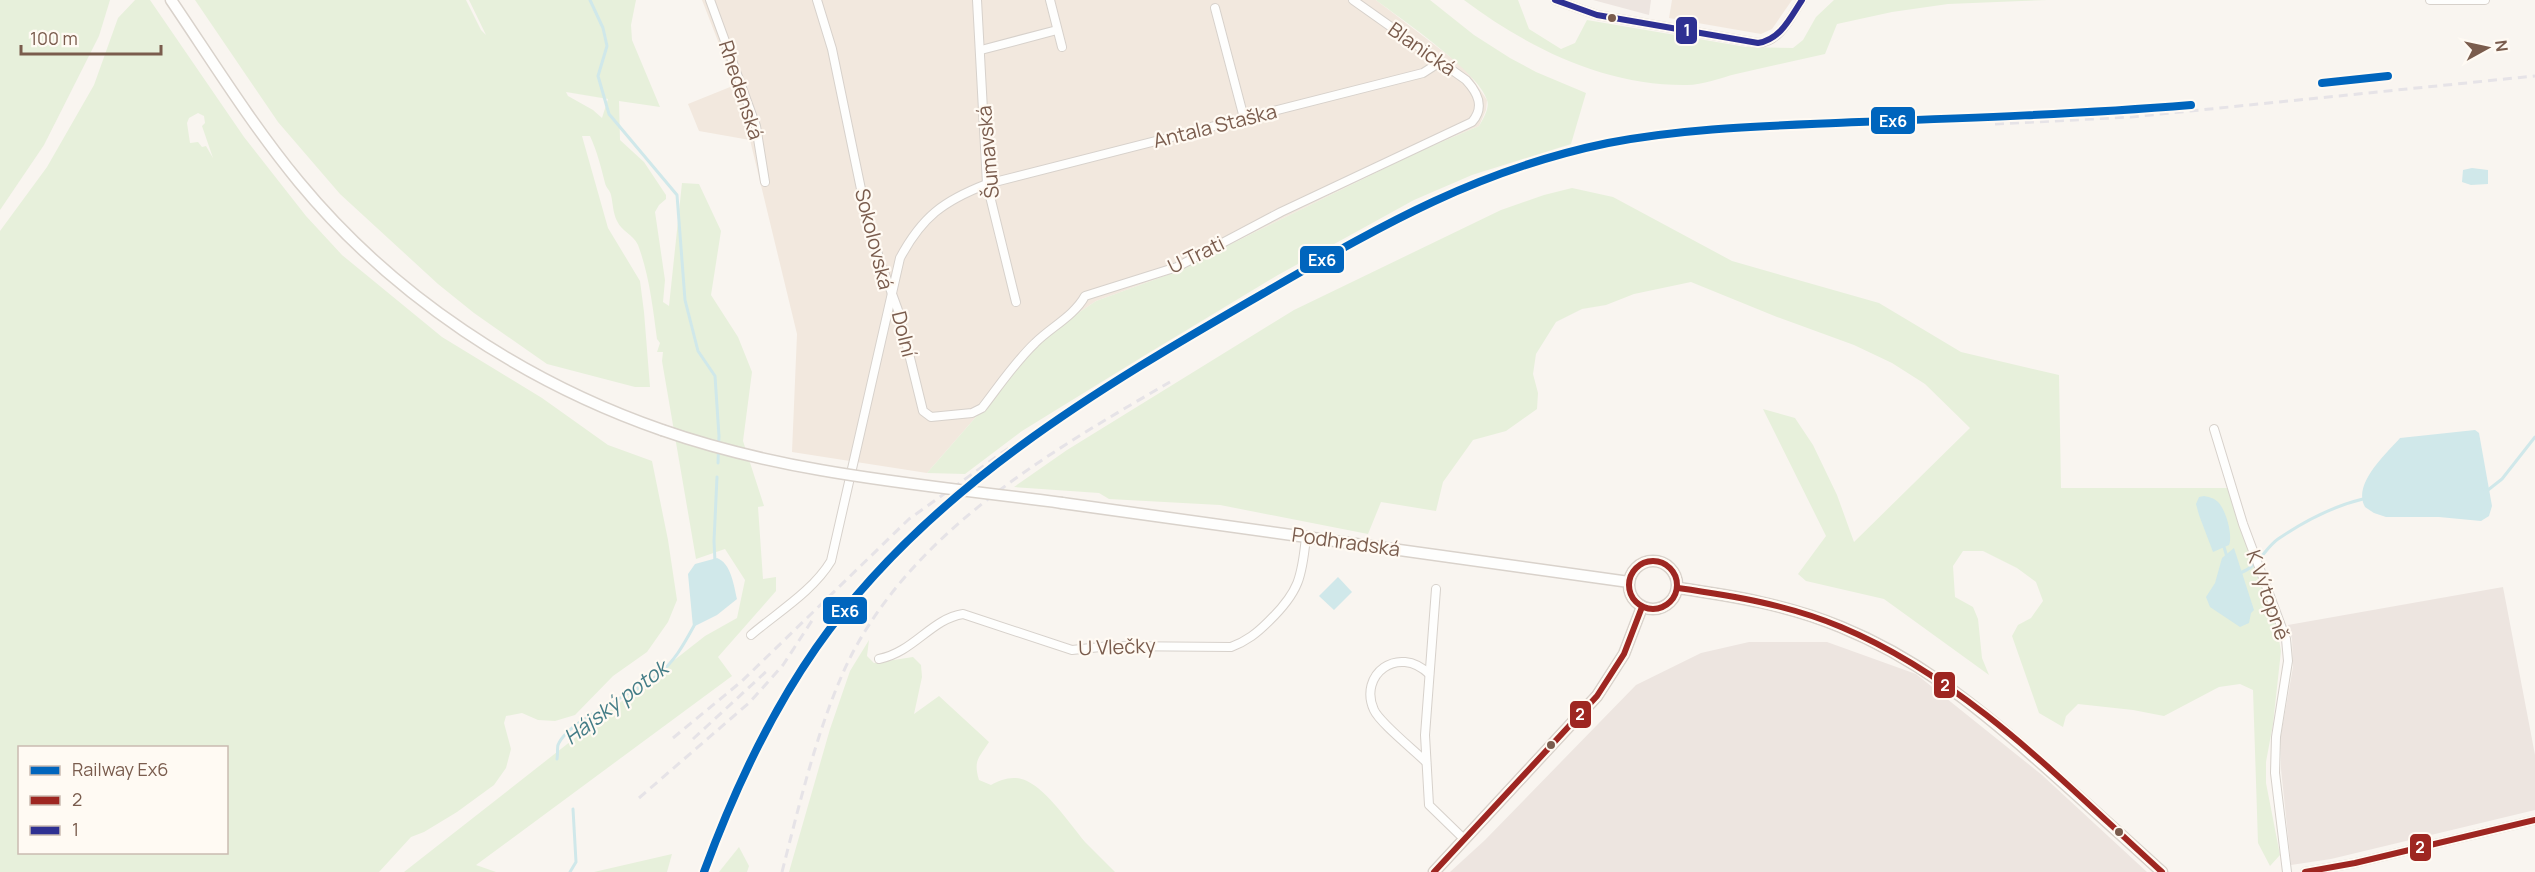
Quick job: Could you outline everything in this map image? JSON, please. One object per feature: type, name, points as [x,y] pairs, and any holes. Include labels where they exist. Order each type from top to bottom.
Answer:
[{"type":"main road","name":"Podhradská","points":[[171,0],[262,135],[328,213],[383,268],[446,317],[532,373],[593,404],[702,444],[779,463],[1629,582]]},
{"type":"main road","points":[[1648,561],[1658,561],[1675,573],[1677,588],[1674,598],[1667,606],[1657,609],[1642,607],[1631,596],[1629,582],[1632,572],[1639,565],[1648,561]]},
{"type":"main road","points":[[1677,588],[1737,597],[1812,616],[1843,627],[1924,669],[1975,705],[2162,872]]},
{"type":"main road","points":[[1434,872],[1597,696],[1624,654],[1642,607]]},
{"type":"street","name":"Rhedenská","points":[[710,0],[756,126],[765,182]]},
{"type":"street","name":"Sokolovská","points":[[751,634],[823,573],[831,561],[891,288],[879,258],[862,194],[832,49],[817,0]]},
{"type":"street","name":"Šumavská","points":[[977,0],[987,184],[1016,302]]},
{"type":"street","points":[[1050,0],[1062,47]]},
{"type":"street","name":"Blanická","points":[[1353,0],[1474,88],[1479,97],[1480,107]]},
{"type":"street","points":[[1556,0],[1590,13],[1758,43],[1768,41],[1777,34],[1802,0]]},
{"type":"street","points":[[2430,0],[2485,0]]},
{"type":"street","points":[[1215,8],[1244,118]]},
{"type":"street","points":[[981,50],[1057,30]]},
{"type":"street","name":"Antala Staška","points":[[987,184],[1423,73],[1440,62]]},
{"type":"street","name":"U Trati","points":[[931,417],[972,413],[982,408],[1025,353],[1050,328],[1079,307],[1085,296],[1177,267],[1281,212],[1472,122],[1478,116],[1480,107]]},
{"type":"street","name":"Dolní","points":[[931,417],[923,411],[891,288],[900,258],[912,235],[922,223],[948,201],[987,184]]},
{"type":"street","name":"K Výtopně","points":[[2214,429],[2243,524],[2286,639],[2288,661],[2276,737],[2275,773],[2287,872]]},
{"type":"street","name":"U Vlečky","points":[[879,658],[892,656],[905,650],[951,616],[963,614],[1072,650],[1110,646],[1231,647],[1248,641],[1290,598],[1300,578],[1306,537]]},
{"type":"street","points":[[1436,589],[1425,735],[1429,805],[1464,839]]},
{"type":"street","points":[[1426,762],[1375,712],[1371,701],[1371,690],[1380,672],[1394,661],[1403,660],[1415,663],[1429,674]]},
{"type":"street","points":[[2305,872],[2355,863],[2535,820]]},
{"type":"shaded area","points":[[702,0],[1376,0],[1466,69],[1487,100],[1486,110],[1479,126],[1420,151],[1170,274],[1096,301],[1050,332],[927,473],[792,452],[797,334],[750,140],[699,131],[688,104],[735,85]]},
{"type":"shaded area","points":[[1593,0],[1651,0],[1649,15]]},
{"type":"shaded area","points":[[1672,0],[1792,0],[1772,29],[1761,34],[1669,18]]},
{"type":"shaded area","points":[[2503,587],[2535,755],[2535,810],[2331,859],[2291,865],[2281,769],[2281,735],[2293,667],[2292,639],[2288,625]]},
{"type":"shaded area","points":[[1749,642],[1827,642],[1916,674],[2042,775],[2147,872],[1450,872],[1485,840],[1636,685],[1701,653]]},
{"type":"green space","points":[[0,0],[110,0],[99,36],[44,145],[0,210]]},
{"type":"green space","points":[[135,0],[150,0],[244,137],[306,216],[342,255],[442,337],[542,398],[608,445],[652,461],[677,600],[668,622],[647,652],[613,676],[575,715],[555,721],[538,720],[522,713],[506,716],[504,723],[511,749],[506,768],[494,785],[457,812],[424,832],[411,837],[379,872],[0,872],[0,231],[47,167],[94,85],[118,18]],"holes":[[[198,113],[204,116],[205,123],[202,126],[213,158],[206,146],[202,147],[198,142],[190,143],[187,123],[189,118]]]},
{"type":"green space","points":[[195,0],[466,0],[481,30],[486,35],[469,0],[636,0],[631,25],[632,40],[660,107],[619,101],[620,140],[644,162],[666,195],[666,199],[655,212],[665,280],[663,302],[669,306],[682,183],[699,184],[721,231],[711,295],[738,337],[752,372],[743,441],[764,506],[758,507],[763,579],[776,577],[776,591],[718,657],[732,676],[476,865],[496,872],[404,872],[705,636],[737,618],[745,580],[725,549],[696,559],[662,361],[663,352],[657,352],[660,343],[657,339],[645,268],[636,241],[619,225],[616,218],[610,193],[590,136],[582,136],[608,228],[640,281],[650,387],[635,387],[547,364],[474,313],[438,284],[340,194],[278,122]],"holes":[[[566,92],[608,99],[602,118],[593,110],[568,96]]]},
{"type":"green space","points":[[1376,0],[1430,0],[1474,35],[1510,58],[1536,72],[1586,93],[1571,144],[1472,175],[1414,200],[1278,275],[1142,357],[1022,431],[965,474],[927,473],[1050,332],[1096,301],[1170,274],[1420,151],[1479,126],[1488,106],[1481,88],[1455,61]]},
{"type":"green space","points":[[1464,0],[1518,0],[1529,29],[1561,49],[1575,43],[1587,20],[1746,47],[1793,48],[1803,40],[1816,17],[1834,0],[2047,0],[1948,4],[1892,12],[1837,24],[1825,54],[1705,83],[1687,85],[1657,84],[1627,79],[1569,61],[1514,34]]},
{"type":"green space","points":[[1572,188],[1613,197],[1732,261],[1879,303],[1961,352],[2059,375],[2061,488],[2228,488],[2276,623],[2281,651],[2273,724],[2266,762],[2266,783],[2280,855],[2270,866],[2258,843],[2253,690],[2240,684],[2219,687],[2164,716],[2078,704],[2066,716],[2063,727],[2039,713],[2012,636],[2018,625],[2031,618],[2043,601],[2036,582],[2017,568],[1983,551],[1963,551],[1953,566],[1955,597],[1973,607],[1978,619],[1982,658],[1989,675],[1884,599],[1806,581],[1798,574],[1826,536],[1763,409],[1795,418],[1813,445],[1837,495],[1854,542],[1970,428],[1925,384],[1892,363],[1854,345],[1691,282],[1634,294],[1606,305],[1582,309],[1556,322],[1536,354],[1533,374],[1538,393],[1537,409],[1506,431],[1473,440],[1443,482],[1436,511],[1381,502],[1368,534],[1220,505],[1109,499],[1099,493],[1014,487],[1067,450],[1294,310],[1501,210]]},
{"type":"green space","points":[[869,640],[867,656],[874,663],[913,657],[921,665],[922,677],[914,714],[939,696],[989,742],[977,763],[979,780],[991,785],[1017,778],[1035,786],[1051,800],[1085,842],[1115,872],[789,872],[830,729],[850,671]]},
{"type":"green space","points":[[739,847],[749,866],[747,872],[719,872]]},
{"type":"green space","points":[[672,854],[667,872],[594,872]]},
{"type":"water","points":[[2472,168],[2488,170],[2488,184],[2471,185],[2462,182],[2463,170]]},
{"type":"water","points":[[2475,430],[2479,433],[2492,506],[2489,516],[2481,521],[2439,517],[2386,517],[2365,507],[2362,498],[2367,479],[2379,461],[2400,438]]},
{"type":"water","points":[[2204,496],[2218,502],[2226,516],[2229,529],[2229,545],[2213,552],[2196,504],[2199,497]]},
{"type":"water","points":[[2234,548],[2254,610],[2249,623],[2240,627],[2210,607],[2206,597],[2215,583],[2222,558]]},
{"type":"water","points":[[717,558],[729,570],[737,599],[717,615],[693,627],[688,574],[695,564]]},
{"type":"water","points":[[1338,577],[1352,592],[1334,610],[1319,596]]},
{"type":"waterway","name":"Hájský potok","points":[[590,0],[603,28],[607,46],[598,76],[609,114],[677,195],[685,300],[698,351],[715,376],[719,436],[718,463]]},
{"type":"waterway","points":[[2484,489],[2488,490],[2502,479],[2535,437]]},
{"type":"waterway","name":"Hájský potok","points":[[715,562],[717,477]]},
{"type":"waterway","points":[[2240,573],[2257,562],[2278,539],[2319,515],[2363,499]]},
{"type":"waterway","points":[[2224,547],[2227,557]]},
{"type":"waterway","name":"Hájský potok","points":[[557,759],[558,745],[564,736],[588,717],[657,676],[674,658],[695,624]]},
{"type":"waterway","name":"Hájský potok","points":[[570,872],[576,862],[573,809]]},
{"type":"railway","points":[[1995,124],[2131,117],[2535,76]]},
{"type":"railway","points":[[782,872],[812,760],[841,677],[853,652],[881,607],[914,567],[951,530],[992,496],[1080,436],[1170,382]]},
{"type":"railway","points":[[673,738],[742,681],[909,519],[1003,452],[1115,383]]},
{"type":"railway","points":[[639,798],[750,702],[783,665],[815,616]]},
{"type":"railway","points":[[693,739],[770,668]]},
{"type":"rail line","name":"Ex6","points":[[2322,83],[2388,76]]},
{"type":"rail line","name":"Ex6","points":[[704,872],[727,813],[782,701],[816,648],[860,591],[910,539],[963,491],[1020,446],[1079,405],[1202,329],[1389,224],[1471,185],[1515,169],[1560,154],[1639,138],[1733,128],[2108,111],[2191,105]]},
{"type":"transit line","name":"1","points":[[1555,0],[1597,15],[1758,43],[1766,41],[1779,32],[1802,0]]},
{"type":"transit line","name":"2","points":[[1648,561],[1658,561],[1673,571],[1677,585],[1673,599],[1667,605],[1658,609],[1648,609],[1633,599],[1629,590],[1629,580],[1639,565],[1648,561]]},
{"type":"transit line","name":"2","points":[[1678,588],[1781,607],[1821,619],[1887,649],[1972,704],[2012,736],[2162,872]]},
{"type":"transit line","name":"2","points":[[1434,872],[1597,696],[1624,654],[1642,607]]},
{"type":"transit line","name":"2","points":[[2305,872],[2355,863],[2535,820]]}]
